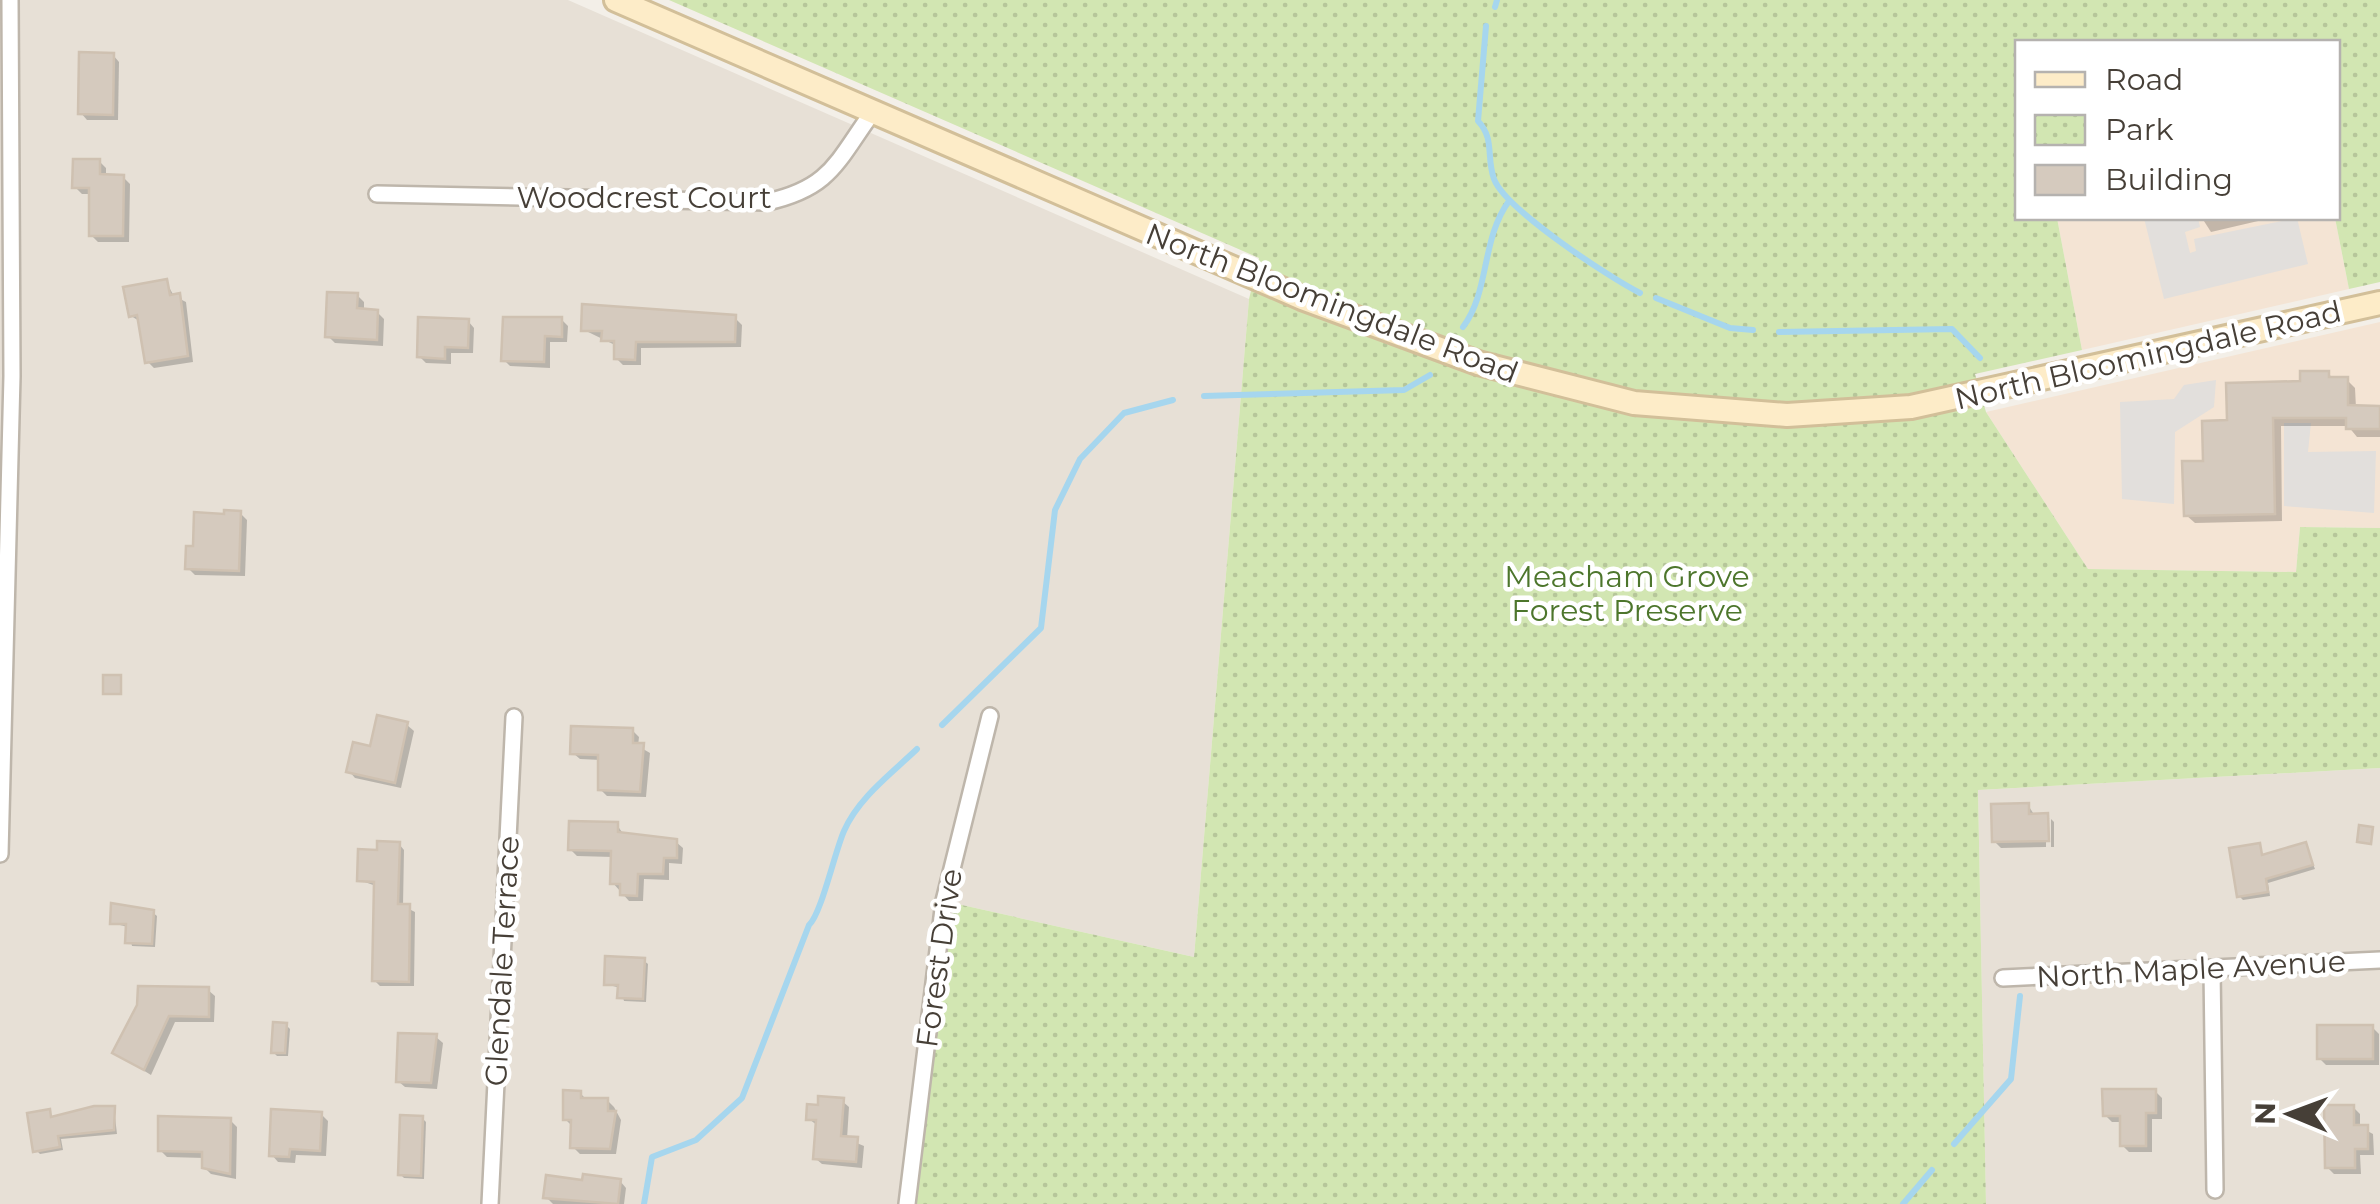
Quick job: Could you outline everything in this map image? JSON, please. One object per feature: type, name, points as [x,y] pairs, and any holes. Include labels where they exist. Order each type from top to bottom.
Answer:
[{"type":"main road","name":"North Bloomingdale Road","points":[[616,0],[1235,270],[1377,327],[1554,386],[1677,409],[1787,415],[1911,407],[2380,303]]},
{"type":"street","points":[[0,854],[12,376],[10,0]]},
{"type":"street","name":"Woodcrest Court","points":[[377,194],[767,202],[797,195],[826,178],[872,112]]},
{"type":"street","name":"Forest Drive","points":[[907,1204],[944,900],[990,716]]},
{"type":"street","name":"Glendale Terrace","points":[[490,1204],[514,717]]},
{"type":"street","name":"North Maple Avenue","points":[[2003,978],[2380,960]]},
{"type":"street","points":[[2212,969],[2215,1190]]},
{"type":"shaded area","points":[[0,0],[568,0],[1249,299],[1194,957],[935,899],[899,1204],[0,1204]]},
{"type":"shaded area","points":[[2057,220],[2335,220],[2349,289],[2082,350]]},
{"type":"shaded area","points":[[2144,220],[2198,220],[2200,227],[2185,232],[2190,253],[2196,251],[2194,239],[2297,220],[2308,264],[2164,299]]},
{"type":"shaded area","points":[[2380,322],[2380,528],[2300,527],[2296,572],[2088,569],[1986,412]]},
{"type":"shaded area","points":[[2216,380],[2214,407],[2175,432],[2174,504],[2122,499],[2120,402],[2174,399],[2184,385]]},
{"type":"shaded area","points":[[2284,423],[2311,423],[2308,452],[2376,451],[2374,513],[2284,506]]},
{"type":"shaded area","points":[[2380,768],[2380,1204],[1986,1204],[1978,790]]},
{"type":"green space","name":"Meacham Grove Forest Preserve","points":[[669,0],[2380,0],[2380,282],[2349,289],[2335,220],[2340,220],[2340,40],[2015,40],[2015,220],[2057,220],[2082,350],[1975,374],[1986,412],[2088,569],[2296,572],[2300,527],[2380,528],[2380,768],[1978,790],[1986,1204],[907,1204],[944,901],[1194,957],[1249,299],[1259,258]]},
{"type":"building","points":[[79,52],[114,53],[113,115],[78,114]]},
{"type":"building","points":[[73,159],[100,159],[100,174],[124,175],[123,236],[89,236],[89,188],[72,188]]},
{"type":"building","points":[[167,279],[170,295],[180,293],[188,356],[145,363],[137,315],[129,317],[123,287]]},
{"type":"building","points":[[327,292],[358,293],[357,308],[378,310],[377,340],[325,337]]},
{"type":"building","points":[[582,304],[736,315],[735,342],[636,342],[635,360],[614,359],[614,341],[601,341],[602,331],[581,331]]},
{"type":"building","points":[[418,317],[469,319],[468,348],[445,347],[445,359],[417,357]]},
{"type":"building","points":[[503,317],[562,317],[562,337],[545,336],[544,362],[501,361]]},
{"type":"building","points":[[2300,371],[2329,371],[2329,377],[2348,377],[2348,405],[2380,406],[2380,429],[2346,429],[2346,418],[2273,418],[2275,514],[2184,516],[2182,461],[2203,461],[2202,421],[2227,420],[2226,383],[2300,381]]},
{"type":"building","points":[[224,510],[241,511],[239,571],[185,569],[186,546],[193,546],[194,512],[224,514]]},
{"type":"building","points":[[103,675],[121,675],[121,694],[103,694]]},
{"type":"building","points":[[377,715],[408,722],[395,783],[346,772],[353,742],[370,746]]},
{"type":"building","points":[[571,726],[633,728],[633,743],[644,743],[640,792],[598,790],[598,755],[570,754]]},
{"type":"building","points":[[2029,803],[2029,814],[2048,813],[2049,841],[1992,842],[1991,804]]},
{"type":"building","points":[[569,821],[618,822],[618,832],[677,839],[677,858],[664,858],[663,874],[638,874],[637,896],[620,895],[620,884],[610,884],[611,851],[568,850]]},
{"type":"building","points":[[2359,825],[2373,827],[2371,844],[2357,842]]},
{"type":"building","points":[[377,841],[400,842],[398,904],[410,904],[409,982],[372,981],[374,882],[357,881],[358,849],[377,850]]},
{"type":"building","points":[[2306,842],[2313,865],[2266,879],[2268,892],[2237,897],[2229,848],[2260,843],[2262,855]]},
{"type":"building","points":[[111,903],[154,910],[152,944],[125,943],[126,924],[110,924]]},
{"type":"building","points":[[605,956],[645,958],[643,999],[617,998],[618,985],[604,985]]},
{"type":"building","points":[[138,986],[209,987],[209,1017],[169,1016],[144,1070],[112,1053],[137,1005]]},
{"type":"building","points":[[273,1022],[287,1023],[285,1053],[271,1053]]},
{"type":"building","points":[[2317,1025],[2373,1025],[2373,1059],[2317,1059]]},
{"type":"building","points":[[398,1033],[437,1034],[431,1083],[396,1082]]},
{"type":"building","points":[[2102,1089],[2156,1089],[2156,1113],[2146,1113],[2146,1146],[2120,1146],[2120,1116],[2103,1116]]},
{"type":"building","points":[[563,1090],[581,1091],[581,1098],[608,1098],[608,1111],[616,1111],[610,1149],[570,1148],[571,1120],[563,1120]]},
{"type":"building","points":[[818,1096],[844,1098],[841,1136],[858,1137],[856,1162],[813,1159],[816,1120],[806,1120],[807,1104],[818,1105]]},
{"type":"building","points":[[2324,1105],[2354,1105],[2354,1125],[2368,1125],[2368,1149],[2355,1149],[2355,1168],[2325,1168]]},
{"type":"building","points":[[94,1106],[115,1106],[114,1130],[58,1136],[60,1147],[33,1152],[27,1113],[50,1109],[51,1117]]},
{"type":"building","points":[[271,1109],[322,1112],[320,1151],[290,1149],[289,1157],[269,1156]]},
{"type":"building","points":[[400,1115],[423,1116],[421,1176],[398,1175]]},
{"type":"building","points":[[158,1116],[231,1118],[230,1174],[202,1168],[202,1152],[158,1151]]},
{"type":"building","points":[[583,1174],[621,1179],[618,1204],[543,1198],[546,1175],[582,1180]]},
{"type":"waterway","points":[[1495,7],[1497,0]]},
{"type":"waterway","points":[[1486,26],[1478,121],[1487,135],[1494,179],[1502,192],[1537,224],[1640,293]]},
{"type":"waterway","points":[[1463,327],[1478,297],[1494,232],[1509,201]]},
{"type":"waterway","points":[[1656,298],[1730,328],[1753,330]]},
{"type":"waterway","points":[[1779,332],[1952,329],[1980,358]]},
{"type":"waterway","points":[[1204,396],[1404,390],[1430,375]]},
{"type":"waterway","points":[[942,725],[1041,628],[1055,510],[1080,459],[1124,413],[1173,400]]},
{"type":"waterway","points":[[644,1204],[652,1157],[696,1140],[742,1098],[850,819],[917,749]]},
{"type":"waterway","points":[[1954,1144],[2011,1079],[2020,996]]},
{"type":"waterway","points":[[1903,1204],[1932,1170]]}]
